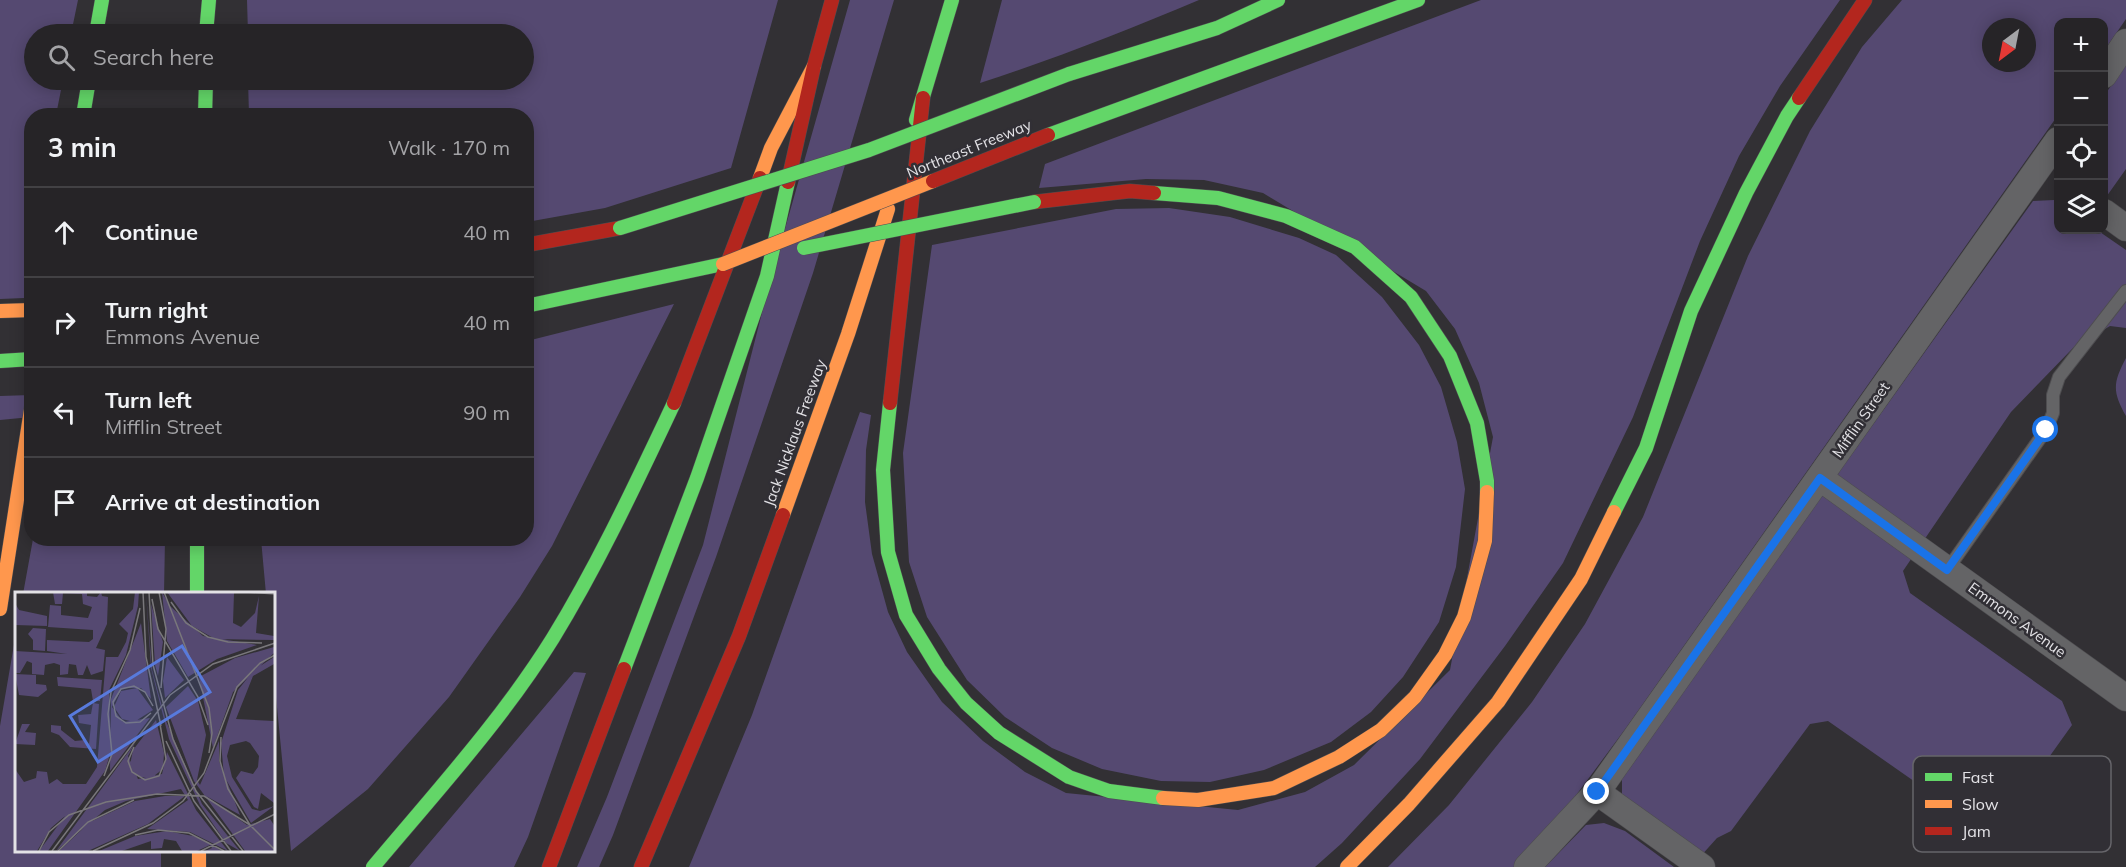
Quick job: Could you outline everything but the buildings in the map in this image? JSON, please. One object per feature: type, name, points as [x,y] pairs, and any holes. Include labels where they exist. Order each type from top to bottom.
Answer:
[{"type":"highway","points":[[98,24],[102,0]]},
{"type":"highway","points":[[207,24],[209,0]]},
{"type":"highway","points":[[549,867],[697,478],[767,276],[814,66],[832,0]]},
{"type":"highway","name":"Jack Nicklaus Freeway","points":[[641,867],[739,636],[848,334],[952,0]]},
{"type":"highway","points":[[534,244],[620,228],[869,150],[1069,74],[1217,28],[1278,0]]},
{"type":"highway","name":"Northeast Freeway","points":[[534,305],[723,264],[1048,135],[1418,0]]},
{"type":"highway","points":[[1347,867],[1409,804],[1498,702],[1581,579],[1646,448],[1691,311],[1746,193],[1787,116],[1865,0]]},
{"type":"highway","points":[[373,867],[455,770],[520,686],[552,639],[581,590],[632,493],[675,402],[771,148],[814,66]]},
{"type":"highway","points":[[84,108],[87,90]]},
{"type":"highway","points":[[206,90],[206,108]]},
{"type":"highway","points":[[723,264],[1034,202],[1130,191],[1218,198],[1286,216],[1355,247],[1411,297],[1450,356],[1477,423],[1487,481],[1485,541],[1464,617],[1444,655],[1415,697],[1382,730],[1339,757],[1274,788],[1198,800],[1152,798],[1109,791],[1069,777],[999,733],[966,703],[939,669],[906,615],[888,552],[883,470],[923,98]]},
{"type":"highway","points":[[0,311],[24,310]]},
{"type":"highway","points":[[0,361],[24,360]]},
{"type":"highway","points":[[0,609],[24,445]]},
{"type":"highway","points":[[196,546],[197,592]]},
{"type":"street","points":[[2105,72],[2126,42]]},
{"type":"street","name":"Mifflin Street","points":[[1527,867],[1597,792],[1820,478],[2049,173],[2054,155]]},
{"type":"street","points":[[2108,215],[2126,228]]},
{"type":"street","name":"Emmons Avenue","points":[[1820,478],[2126,698]]},
{"type":"street","points":[[1597,792],[1702,867]]},
{"type":"lane","points":[[1947,570],[2046,430],[2053,413],[2053,395],[2059,377],[2126,291]]},
{"type":"shaded area","points":[[0,0],[78,0],[73,24],[24,24],[24,90],[61,90],[57,108],[24,108],[24,298],[0,299]]},
{"type":"shaded area","points":[[247,0],[778,0],[731,168],[605,208],[534,221],[534,108],[249,108],[248,90],[534,90],[534,24],[248,24]]},
{"type":"shaded area","points":[[850,0],[894,0],[813,273],[716,557],[613,835],[599,867],[577,867],[607,797],[703,545],[769,285]]},
{"type":"shaded area","points":[[1002,0],[1199,0],[1091,44],[980,83]]},
{"type":"shaded area","points":[[1481,0],[1840,0],[1780,86],[1739,156],[1700,241],[1633,417],[1563,563],[1505,646],[1420,759],[1342,843],[1315,867],[689,867],[752,715],[860,412],[871,415],[866,450],[865,502],[872,554],[888,612],[907,652],[942,702],[983,741],[1025,772],[1066,793],[1238,810],[1305,792],[1354,765],[1450,670],[1493,437],[1479,383],[1455,329],[1426,291],[1263,193],[1204,180],[1146,179],[1039,188],[1045,164]]},
{"type":"shaded area","points":[[1902,0],[2126,0],[2126,19],[2108,45],[2108,18],[2054,18],[2054,121],[1626,728],[1557,821],[1516,867],[1388,867],[1449,805],[1532,702],[1585,624],[1643,517],[1748,256],[1810,131],[1862,47]]},
{"type":"shaded area","points":[[2126,64],[2126,169],[2108,194],[2108,126],[2108,90]]},
{"type":"shaded area","points":[[2054,200],[2054,234],[2103,234],[2126,250],[2126,328],[2110,326],[2073,348],[2011,412],[1903,571],[1910,593],[2062,701],[2072,725],[2050,756],[1913,756],[1913,780],[1828,721],[1810,724],[1731,831],[1717,838],[1699,858],[1622,795],[1622,775],[2033,201]]},
{"type":"shaded area","points":[[1169,208],[1230,217],[1299,238],[1336,255],[1382,297],[1419,345],[1441,387],[1457,442],[1465,489],[1456,567],[1439,622],[1403,677],[1371,712],[1331,742],[1264,770],[1210,782],[1161,781],[1102,769],[1052,748],[1005,717],[967,680],[927,617],[909,562],[903,453],[932,245],[1116,209]]},
{"type":"shaded area","points":[[674,304],[552,546],[520,597],[449,697],[368,789],[291,851],[274,676],[274,592],[266,592],[262,546],[534,546],[534,339]]},
{"type":"shaded area","points":[[2126,358],[2126,416],[2118,400],[2116,387]]},
{"type":"shaded area","points":[[24,395],[24,418],[0,420],[0,396]]},
{"type":"shaded area","points":[[32,546],[165,546],[164,592],[23,592]]},
{"type":"shaded area","points":[[15,639],[15,852],[161,852],[161,867],[0,867],[0,726]]},
{"type":"shaded area","points":[[574,672],[586,673],[528,837],[514,867],[409,867]]},
{"type":"shaded area","points":[[1604,823],[1625,831],[1674,867],[1545,867],[1586,825]]},
{"type":"traffic: fast","points":[[98,24],[102,0]]},
{"type":"traffic: fast","points":[[207,24],[209,0]]},
{"type":"traffic: fast","points":[[916,120],[952,0]]},
{"type":"traffic: fast","points":[[1069,74],[1217,28],[1278,0]]},
{"type":"traffic: fast","points":[[1048,135],[1418,0]]},
{"type":"traffic: fast","points":[[620,228],[869,150],[1069,74]]},
{"type":"traffic: fast","points":[[84,108],[87,90]]},
{"type":"traffic: fast","points":[[205,108],[206,90]]},
{"type":"traffic: fast","points":[[1614,512],[1646,448],[1691,311],[1746,193],[1799,98]]},
{"type":"traffic: fast","points":[[624,669],[697,478],[767,276],[788,182]]},
{"type":"traffic: fast","points":[[1154,193],[1218,198],[1286,216],[1355,247],[1411,297],[1450,356],[1477,423],[1487,492]]},
{"type":"traffic: fast","points":[[804,248],[1034,202]]},
{"type":"traffic: fast","points":[[534,304],[723,264]]},
{"type":"traffic: fast","points":[[0,361],[24,360]]},
{"type":"traffic: fast","points":[[373,867],[490,727],[553,638],[601,552],[674,403]]},
{"type":"traffic: fast","points":[[890,403],[883,470],[888,552],[906,615],[939,669],[966,703],[999,733],[1069,777],[1109,791],[1163,798]]},
{"type":"traffic: fast","points":[[197,546],[197,592]]},
{"type":"traffic: slow","points":[[760,178],[771,148],[814,66]]},
{"type":"traffic: slow","points":[[723,264],[933,181]]},
{"type":"traffic: slow","points":[[783,515],[848,334],[888,209]]},
{"type":"traffic: slow","points":[[0,311],[24,310]]},
{"type":"traffic: slow","points":[[0,609],[24,454]]},
{"type":"traffic: slow","points":[[1163,798],[1198,800],[1274,788],[1339,757],[1381,730],[1415,697],[1445,655],[1464,617],[1485,541],[1487,492]]},
{"type":"traffic: slow","points":[[1347,867],[1409,804],[1498,702],[1581,579],[1614,512]]},
{"type":"traffic: slow","points":[[199,852],[199,867]]},
{"type":"traffic: jam","points":[[788,182],[814,66],[832,0]]},
{"type":"traffic: jam","points":[[1799,98],[1865,0]]},
{"type":"traffic: jam","points":[[890,403],[923,98]]},
{"type":"traffic: jam","points":[[933,181],[1048,135]]},
{"type":"traffic: jam","points":[[674,403],[760,178]]},
{"type":"traffic: jam","points":[[1034,202],[1130,191],[1154,193]]},
{"type":"traffic: jam","points":[[534,244],[620,228]]},
{"type":"traffic: jam","points":[[641,867],[739,636],[783,515]]},
{"type":"traffic: jam","points":[[549,867],[624,669]]},
{"type":"route","points":[[1597,792],[1820,478],[1947,570],[2046,430]]}]
